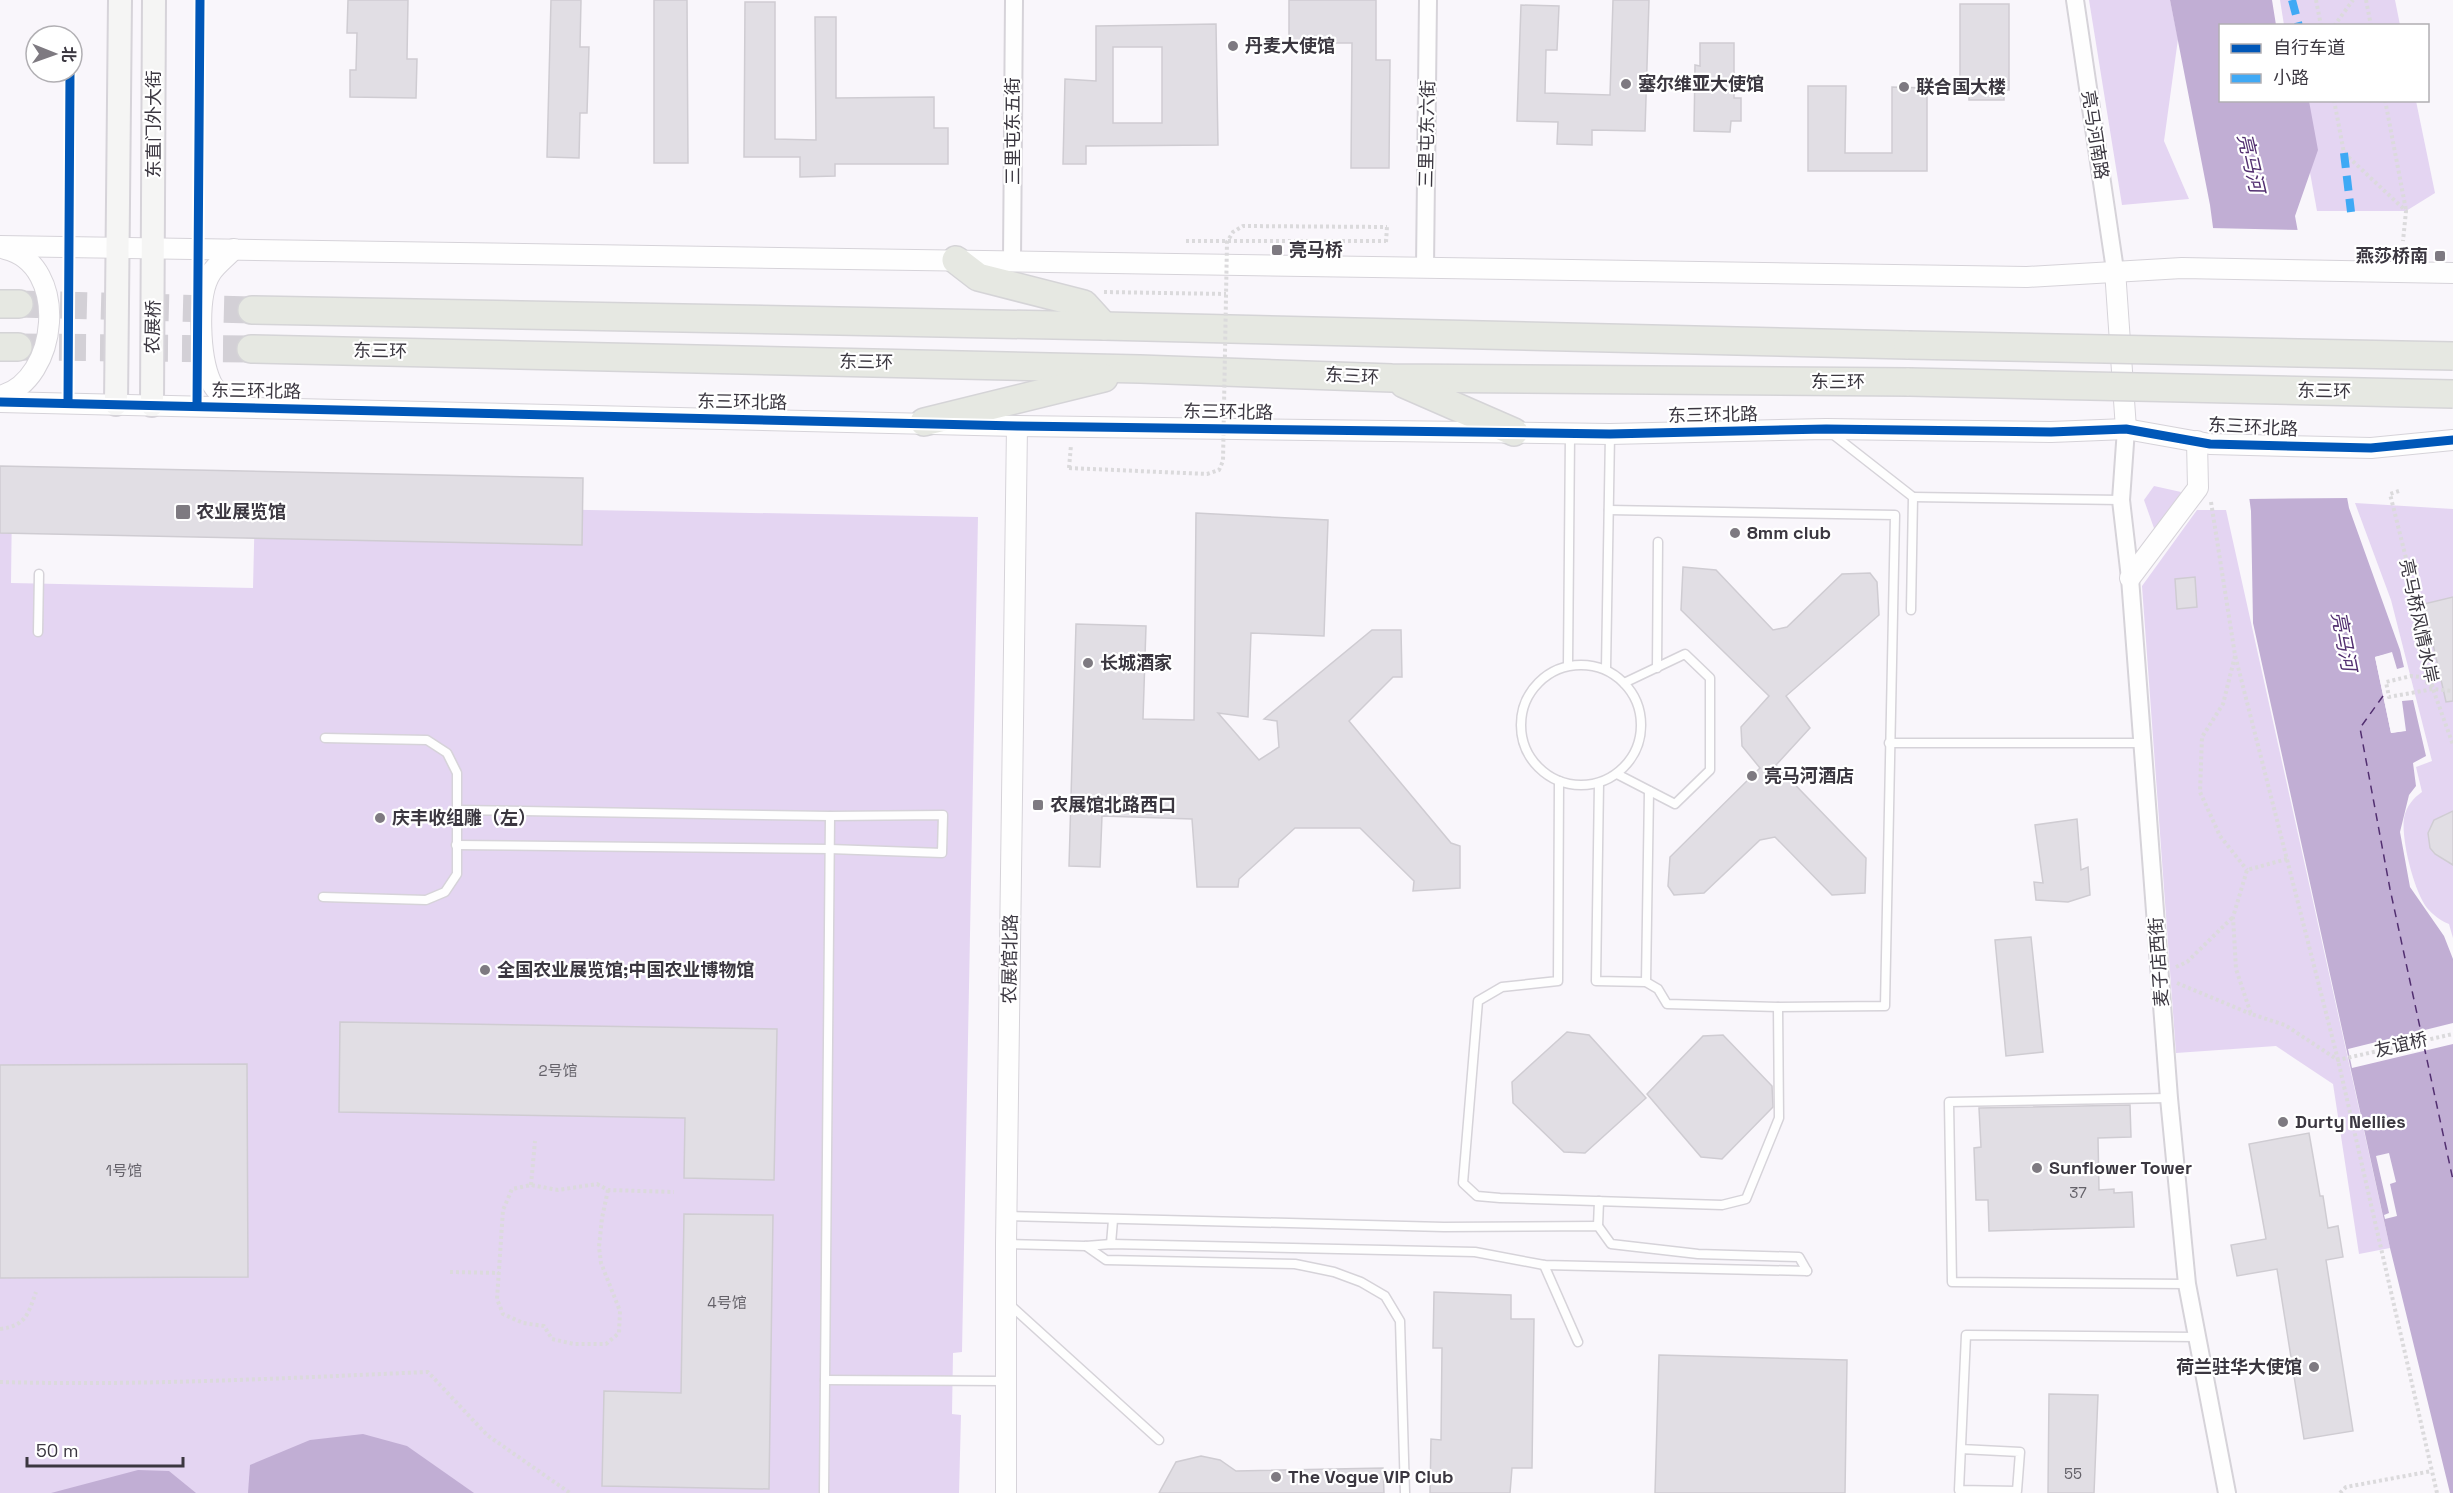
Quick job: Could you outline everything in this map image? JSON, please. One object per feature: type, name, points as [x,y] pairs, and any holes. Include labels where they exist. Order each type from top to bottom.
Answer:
[{"type":"highway","points":[[956,260],[978,277],[1084,304],[1104,326]]},
{"type":"highway","name":"东三环","points":[[252,310],[1104,326],[2453,356]]},
{"type":"highway","name":"东三环","points":[[251,349],[1140,369],[1392,378],[1909,382],[2453,394]]},
{"type":"highway","points":[[924,422],[1140,369]]},
{"type":"highway","points":[[1392,378],[1515,432]]},
{"type":"main road","name":"东直门外大街","points":[[119,248],[120,0]]},
{"type":"main road","name":"东直门外大街","points":[[154,0],[154,248]]},
{"type":"main road","name":"农展桥","points":[[116,404],[119,248]]},
{"type":"main road","name":"农展桥","points":[[152,405],[154,248]]},
{"type":"street","name":"三里屯东五街","points":[[1012,261],[1014,0]]},
{"type":"street","name":"三里屯东六街","points":[[1425,268],[1428,0]]},
{"type":"street","name":"亮马河南路","points":[[2075,0],[2115,270]]},
{"type":"street","points":[[0,247],[2027,277],[2115,270],[2182,268],[2453,273]]},
{"type":"street","points":[[0,247],[29,260],[45,284],[49,317],[44,353],[32,374],[12,393],[0,396]]},
{"type":"street","points":[[232,407],[211,383],[204,357],[202,318],[204,290],[211,273],[234,249]]},
{"type":"street","points":[[2115,270],[2126,429]]},
{"type":"street","name":"东三环北路","points":[[0,402],[924,422],[1017,426],[1610,434],[1826,429],[2051,432],[2126,429],[2203,442],[2371,448],[2453,440]]},
{"type":"street","name":"农展馆北路","points":[[1006,1493],[1006,1244],[1017,426]]},
{"type":"street","name":"麦子店西街","points":[[2126,429],[2121,500],[2130,578],[2169,1098],[2187,1284],[2227,1493]]},
{"type":"street","points":[[2130,578],[2198,488],[2203,442]]},
{"type":"lane","points":[[1826,429],[1912,496],[2121,500]]},
{"type":"lane","points":[[1568,665],[1570,433]]},
{"type":"lane","points":[[1606,669],[1610,434]]},
{"type":"lane","points":[[1911,610],[1912,496]]},
{"type":"lane","points":[[1599,783],[1596,981],[1646,982],[1658,989],[1667,1004],[1778,1007],[1885,1006],[1895,515],[1609,510]]},
{"type":"lane","points":[[1657,668],[1658,542]]},
{"type":"lane","points":[[38,632],[39,574]]},
{"type":"lane","points":[[1617,774],[1675,804],[1710,770],[1710,678],[1684,654],[1624,683]]},
{"type":"lane","points":[[1568,665],[1589,665],[1606,669],[1624,683],[1640,710],[1641,731],[1631,759],[1617,774],[1599,783],[1578,786],[1559,781],[1542,772],[1528,756],[1520,731],[1522,710],[1531,690],[1539,681],[1557,669],[1568,665]]},
{"type":"lane","points":[[323,897],[426,900],[444,892],[457,874],[457,773],[447,753],[427,740],[325,738]]},
{"type":"lane","points":[[1889,743],[2143,743]]},
{"type":"lane","points":[[1559,781],[1558,981],[1502,987],[1478,1002],[1463,1183],[1477,1196],[1722,1205],[1746,1199],[1779,1118],[1778,1007]]},
{"type":"lane","points":[[1646,982],[1649,791]]},
{"type":"lane","points":[[456,845],[830,849],[942,853],[943,815],[830,816],[457,810]]},
{"type":"lane","points":[[824,1493],[830,816]]},
{"type":"lane","points":[[2169,1098],[1949,1102],[1952,1282],[2187,1284]]},
{"type":"lane","points":[[1006,1244],[1475,1252],[1544,1265],[1807,1271],[1799,1257],[1698,1254],[1611,1245],[1599,1226],[1599,1201]]},
{"type":"lane","points":[[1007,1216],[1443,1227],[1599,1226]]},
{"type":"lane","points":[[1111,1244],[1113,1220]]},
{"type":"lane","points":[[1086,1246],[1106,1260],[1295,1264],[1334,1272],[1361,1282],[1385,1296],[1400,1321],[1405,1493]]},
{"type":"lane","points":[[1544,1265],[1578,1342]]},
{"type":"lane","points":[[1006,1302],[1159,1440]]},
{"type":"lane","points":[[1961,1449],[2020,1452],[2017,1491],[1959,1490],[1966,1335],[2197,1337]]},
{"type":"lane","points":[[825,1380],[1005,1381]]},
{"type":"path","points":[[2316,0],[2321,24]]},
{"type":"path","points":[[2335,24],[2353,0]]},
{"type":"path","points":[[2366,0],[2371,24]]},
{"type":"path","points":[[2334,102],[2344,153],[2406,211]]},
{"type":"path","points":[[2385,102],[2406,211],[2403,241]]},
{"type":"path","points":[[1069,468],[1207,474],[1219,470],[1223,460],[1227,242],[1233,232],[1243,226],[1387,227]]},
{"type":"path","points":[[1186,241],[1386,241]]},
{"type":"path","points":[[1130,293],[1226,294]]},
{"type":"path","points":[[2211,502],[2235,655],[2338,1060],[2437,1493]]},
{"type":"path","points":[[2235,655],[2223,704],[2202,737],[2200,792],[2220,836],[2247,870]]},
{"type":"path","points":[[2433,689],[2422,677],[2411,676],[2386,682],[2389,697],[2433,689],[2453,691]]},
{"type":"path","points":[[2383,696],[2388,691]]},
{"type":"path","points":[[2247,870],[2287,859]]},
{"type":"path","points":[[2247,870],[2233,917],[2236,969],[2252,1014]]},
{"type":"path","points":[[2160,976],[2187,962],[2233,917]]},
{"type":"path","points":[[2160,976],[2252,1014],[2285,1025],[2338,1060]]},
{"type":"path","points":[[531,1185],[535,1140]]},
{"type":"path","points":[[608,1190],[599,1246],[601,1263],[620,1311],[619,1333],[606,1344],[574,1344],[552,1339],[544,1326],[523,1323],[503,1314],[497,1299],[503,1210],[512,1189],[531,1185],[558,1190],[597,1184],[608,1190],[674,1192]]},
{"type":"path","points":[[450,1272],[499,1273]]},
{"type":"path","points":[[0,1329],[15,1328],[27,1316],[36,1292]]},
{"type":"path","points":[[0,1382],[163,1383],[428,1372],[487,1436],[570,1493]]},
{"type":"path","points":[[2340,1493],[2346,1486],[2432,1471]]},
{"type":"shaded area","points":[[2089,0],[2170,0],[2178,39],[2164,141],[2189,199],[2122,205]]},
{"type":"shaded area","points":[[2280,0],[2395,0],[2400,24],[2284,24]]},
{"type":"shaded area","points":[[2297,102],[2416,102],[2435,193],[2406,211],[2317,211]]},
{"type":"shaded area","points":[[2154,486],[2181,492],[2173,508],[2155,531],[2144,500]]},
{"type":"shaded area","name":"全国农业展览馆;中国农业博物馆","points":[[0,501],[12,501],[11,583],[253,588],[255,504],[978,517],[962,1352],[953,1353],[952,1414],[961,1415],[959,1493],[0,1493]]},
{"type":"shaded area","points":[[2355,503],[2453,509],[2453,938],[2449,924],[2432,913],[2422,900],[2404,839],[2406,810],[2422,792],[2416,767],[2432,761],[2391,600]]},
{"type":"shaded area","points":[[2197,510],[2226,510],[2390,1248],[2359,1254],[2333,1084],[2276,1046],[2176,1053],[2142,586]]},
{"type":"water","name":"亮马河","points":[[2170,0],[2272,0],[2276,24],[2219,24],[2219,102],[2309,102],[2318,150],[2295,216],[2349,508],[2404,667],[2397,669],[2392,652],[2375,657],[2391,733],[2406,731],[2402,701],[2413,700],[2426,756],[2413,763],[2416,786],[2409,795],[2400,832],[2410,887],[2444,936],[2453,959],[2453,1493],[2450,1493],[2390,1248],[2253,623],[2251,511],[2210,205]]},
{"type":"water","points":[[363,1434],[407,1446],[474,1493],[248,1493],[250,1465],[310,1440]]},
{"type":"water","points":[[138,1470],[169,1471],[196,1493],[51,1493]]},
{"type":"pier","points":[[2210,228],[2301,230],[2350,498],[2246,499]]},
{"type":"pier","points":[[2388,654],[2378,659],[2394,730],[2403,729],[2403,731],[2391,733],[2375,657]]},
{"type":"pier","points":[[2453,1023],[2453,1044],[2352,1068],[2348,1049]]},
{"type":"pier","points":[[2389,1153],[2396,1182],[2390,1184],[2397,1216],[2385,1219],[2384,1215],[2389,1213],[2376,1156]]},
{"type":"building","points":[[348,0],[408,0],[407,59],[417,59],[416,98],[350,97],[350,70],[356,70],[357,33],[347,33]]},
{"type":"building","points":[[551,0],[581,0],[580,47],[589,47],[587,113],[580,113],[579,158],[547,157]]},
{"type":"building","points":[[654,0],[687,0],[688,163],[654,163]]},
{"type":"building","points":[[1289,0],[1376,0],[1376,60],[1390,60],[1389,168],[1351,168],[1352,43],[1289,43]]},
{"type":"building","points":[[1613,0],[1649,0],[1645,131],[1592,130],[1592,145],[1557,144],[1558,122],[1517,121],[1521,5],[1559,6],[1557,50],[1546,50],[1545,93],[1610,95]]},
{"type":"building","points":[[745,2],[775,2],[775,139],[816,140],[815,17],[836,17],[836,98],[934,97],[934,128],[948,128],[948,164],[835,164],[835,176],[800,177],[800,157],[744,157]]},
{"type":"building","points":[[1960,4],[2009,4],[2009,90],[2004,90],[2004,100],[1969,100],[1969,90],[1960,90]]},
{"type":"building","points":[[1216,24],[1218,145],[1086,146],[1086,164],[1063,164],[1065,79],[1096,81],[1096,26]],"holes":[[[1113,47],[1162,47],[1162,123],[1113,123]]]},
{"type":"building","points":[[1700,43],[1734,43],[1734,98],[1741,98],[1741,121],[1731,121],[1730,132],[1694,131],[1695,65],[1700,66]]},
{"type":"building","points":[[1808,86],[1846,86],[1845,153],[1892,153],[1892,87],[1927,88],[1927,171],[1808,171]]},
{"type":"building","points":[[0,466],[583,478],[582,545],[0,533]]},
{"type":"building","points":[[1196,513],[1328,520],[1324,636],[1251,633],[1248,717],[1218,713],[1259,760],[1279,747],[1277,721],[1264,719],[1372,630],[1401,630],[1402,677],[1393,677],[1349,721],[1451,843],[1460,846],[1460,888],[1413,891],[1414,881],[1360,828],[1295,828],[1239,879],[1238,887],[1197,887],[1192,819],[1102,816],[1100,867],[1069,866],[1076,624],[1146,626],[1143,719],[1194,720]]},
{"type":"building","points":[[1683,567],[1716,570],[1773,630],[1787,627],[1842,574],[1870,573],[1877,582],[1879,615],[1786,696],[1810,728],[1776,765],[1866,858],[1865,893],[1832,895],[1775,837],[1760,840],[1704,893],[1674,895],[1668,886],[1670,857],[1760,768],[1742,746],[1741,727],[1769,696],[1681,610]]},
{"type":"building","points":[[2195,577],[2197,607],[2177,609],[2175,579]]},
{"type":"building","points":[[2453,597],[2453,701],[2446,702],[2424,604]]},
{"type":"building","points":[[2453,811],[2453,865],[2435,854],[2430,848],[2428,833],[2434,820]]},
{"type":"building","points":[[2077,819],[2081,870],[2088,867],[2090,895],[2068,902],[2036,900],[2034,882],[2043,883],[2035,825]]},
{"type":"building","points":[[2031,937],[2043,1052],[2006,1056],[1995,940]]},
{"type":"building","points":[[340,1022],[777,1029],[774,1180],[684,1178],[685,1118],[339,1112]]},
{"type":"building","points":[[1567,1032],[1589,1035],[1646,1098],[1585,1153],[1564,1152],[1513,1103],[1512,1082]]},
{"type":"building","points":[[1723,1035],[1772,1086],[1773,1107],[1722,1159],[1701,1157],[1647,1094],[1703,1036]]},
{"type":"building","points":[[247,1064],[248,1277],[0,1278],[0,1065]]},
{"type":"building","name":"Sunflower Tower","points":[[2130,1105],[2131,1137],[2098,1138],[2099,1190],[2114,1189],[2114,1193],[2132,1192],[2134,1227],[1989,1231],[1988,1200],[1976,1200],[1974,1148],[1981,1147],[1979,1108]]},
{"type":"building","points":[[2309,1133],[2328,1228],[2338,1226],[2343,1257],[2326,1260],[2353,1431],[2304,1439],[2277,1269],[2237,1276],[2231,1245],[2266,1239],[2249,1144]]},
{"type":"building","points":[[684,1214],[773,1215],[769,1489],[602,1486],[604,1391],[681,1393]]},
{"type":"building","points":[[1434,1292],[1511,1295],[1511,1319],[1534,1319],[1532,1468],[1512,1468],[1510,1493],[1430,1493],[1431,1439],[1441,1440],[1442,1348],[1433,1348]]},
{"type":"building","points":[[1659,1355],[1847,1360],[1845,1493],[1655,1493]]},
{"type":"building","points":[[2049,1394],[2098,1395],[2094,1493],[2048,1493]]},
{"type":"building","name":"The Vogue VIP Club","points":[[1201,1456],[1220,1460],[1236,1471],[1383,1468],[1384,1493],[1159,1493],[1176,1462]]},
{"type":"ferry route","points":[[2383,696],[2360,728],[2390,889],[2453,1180]]},
{"type":"tunnel","points":[[19,304],[252,310]]},
{"type":"tunnel","points":[[18,347],[251,349]]},
{"type":"marked path","points":[[2292,0],[2298,24]]},
{"type":"marked path","points":[[2344,153],[2351,212]]},
{"type":"cycle path","points":[[197,406],[200,0]]},
{"type":"cycle path","points":[[68,403],[70,84]]},
{"type":"cycle path","points":[[0,402],[1017,426],[1610,434],[1826,429],[2051,432],[2126,429],[2210,444],[2371,448],[2453,440]]},
{"type":"place","name":"丹麦大使馆","points":[[1233,46]]},
{"type":"place","name":"塞尔维亚大使馆","points":[[1626,84]]},
{"type":"place","name":"联合国大楼","points":[[1904,87]]},
{"type":"place","name":"亮马桥","points":[[1277,250]]},
{"type":"place","name":"燕莎桥南","points":[[2440,256]]},
{"type":"place","name":"农业展览馆","points":[[183,512]]},
{"type":"place","name":"8mm club","points":[[1735,533]]},
{"type":"place","name":"长城酒家","points":[[1088,663]]},
{"type":"place","name":"亮马河酒店","points":[[1752,776]]},
{"type":"place","name":"农展馆北路西口","points":[[1038,805]]},
{"type":"place","name":"庆丰收组雕（左）","points":[[380,818]]},
{"type":"place","name":"全国农业展览馆;中国农业博物馆","points":[[485,970]]},
{"type":"place","name":"Durty Nellies","points":[[2283,1122]]},
{"type":"place","name":"Sunflower Tower","points":[[2037,1168]]},
{"type":"place","name":"荷兰驻华大使馆","points":[[2314,1367]]},
{"type":"place","name":"The Vogue VIP Club","points":[[1276,1477]]}]
